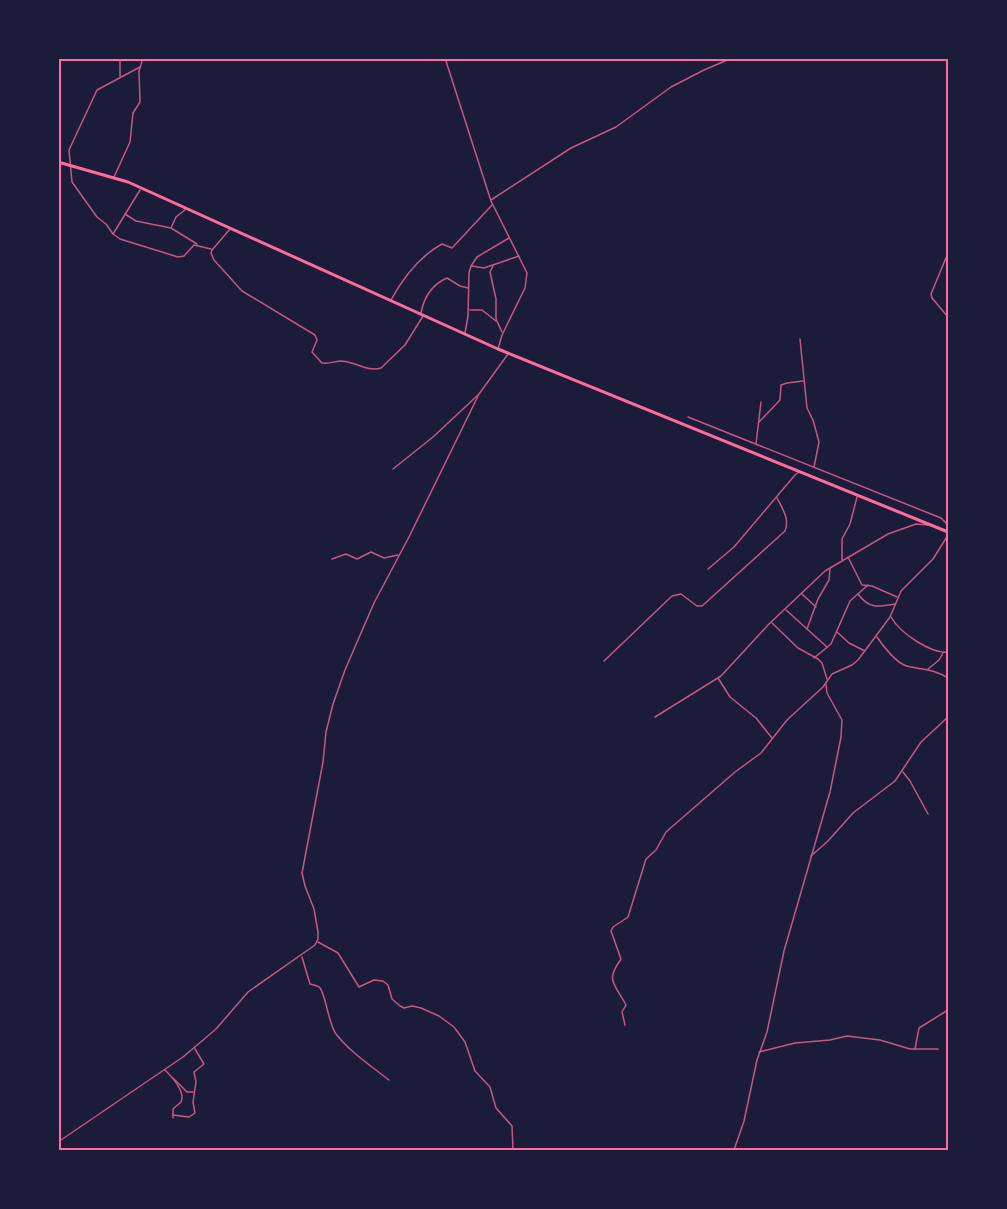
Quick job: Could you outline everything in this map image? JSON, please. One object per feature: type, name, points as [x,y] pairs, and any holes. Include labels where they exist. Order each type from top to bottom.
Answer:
[{"type":"highway","points":[[58,162],[114,177],[143,189],[498,350],[948,534]]},
{"type":"street","points":[[120,58],[120,77]]},
{"type":"street","points":[[114,177],[130,142],[133,113],[140,102],[140,67],[143,58]]},
{"type":"street","points":[[445,58],[492,205],[527,273],[526,283],[498,350]]},
{"type":"street","points":[[491,201],[571,148],[616,127],[671,87],[732,58]]},
{"type":"street","points":[[140,67],[96,91],[69,150],[72,182],[97,217],[113,234],[125,241],[178,257],[184,256],[192,246],[201,246]]},
{"type":"street","points":[[113,234],[134,197],[140,189],[143,189]]},
{"type":"street","points":[[391,301],[402,282],[424,254],[442,244],[452,248],[492,205]]},
{"type":"street","points":[[171,228],[179,212],[187,208]]},
{"type":"street","points":[[124,214],[136,220],[171,228],[212,250]]},
{"type":"street","points":[[231,228],[212,250],[214,260],[242,291],[315,335],[317,339],[312,349],[313,355],[325,364],[338,361],[363,368],[376,369],[384,366],[405,345],[422,315],[428,292],[447,278],[459,286],[468,288]]},
{"type":"street","points":[[465,334],[469,310],[468,288],[471,266],[477,257],[509,237]]},
{"type":"street","points":[[948,253],[931,294],[948,318]]},
{"type":"street","points":[[471,266],[478,268],[493,266],[519,256]]},
{"type":"street","points":[[493,266],[490,272],[496,299],[496,321]]},
{"type":"street","points":[[469,310],[483,310],[496,321],[503,334]]},
{"type":"street","points":[[800,339],[807,408],[819,442],[814,468]]},
{"type":"street","points":[[58,1142],[194,1048],[216,1029],[248,992],[302,956],[317,941],[318,932],[314,909],[302,873],[323,762],[326,732],[333,704],[358,636],[479,394],[509,353]]},
{"type":"street","points":[[759,422],[780,400],[780,391],[784,383],[803,381]]},
{"type":"street","points":[[393,468],[433,437],[479,394]]},
{"type":"street","points":[[756,444],[761,402]]},
{"type":"street","points":[[688,417],[940,518],[948,525]]},
{"type":"street","points":[[708,569],[734,547],[800,472]]},
{"type":"street","points":[[842,561],[842,539],[850,524],[858,496]]},
{"type":"street","points":[[604,662],[672,596],[681,594],[697,606],[702,606],[785,531],[788,524],[787,519],[777,498]]},
{"type":"street","points":[[655,717],[718,678],[801,593],[830,567],[888,534],[916,524],[929,525]]},
{"type":"street","points":[[625,1025],[622,1012],[626,1003],[612,980],[613,969],[621,960],[611,931],[628,917],[646,859],[656,850],[671,827],[735,772],[761,753],[793,714],[836,671],[855,663],[890,617],[898,598],[908,583],[933,559],[948,534]]},
{"type":"street","points":[[332,560],[346,554],[357,559],[371,552],[384,558],[400,555]]},
{"type":"street","points":[[848,557],[862,585],[868,585],[898,598]]},
{"type":"street","points":[[807,628],[818,599],[829,580],[830,567]]},
{"type":"street","points":[[813,658],[827,647],[850,601],[868,585]]},
{"type":"street","points":[[801,593],[816,608]]},
{"type":"street","points":[[858,593],[867,604],[873,607],[896,604]]},
{"type":"street","points":[[785,609],[827,647]]},
{"type":"street","points":[[890,617],[902,632],[917,641],[948,652]]},
{"type":"street","points":[[734,1150],[744,1121],[759,1052],[767,1032],[784,960],[784,951],[831,785],[842,727],[839,714],[827,693],[827,682],[822,663],[798,648],[772,622]]},
{"type":"street","points":[[836,631],[846,641],[865,652]]},
{"type":"street","points":[[876,636],[886,650],[903,665],[928,669],[948,678]]},
{"type":"street","points":[[928,669],[940,659],[944,652]]},
{"type":"street","points":[[718,678],[730,697],[756,718],[773,739]]},
{"type":"street","points":[[811,856],[828,841],[845,820],[895,781],[921,742],[948,717]]},
{"type":"street","points":[[902,771],[910,781],[927,814]]},
{"type":"street","points":[[317,941],[338,953],[358,987],[374,980],[383,981],[388,985],[392,999],[400,1006],[421,1008],[439,1016],[454,1027],[465,1042],[475,1071],[489,1085],[496,1108],[512,1126],[513,1150]]},
{"type":"street","points":[[302,956],[310,984],[320,987],[324,994],[327,1014],[337,1034],[389,1080]]},
{"type":"street","points":[[915,1050],[919,1028],[948,1010]]},
{"type":"street","points":[[759,1052],[795,1043],[847,1036],[880,1040],[915,1050],[938,1049]]},
{"type":"street","points":[[159,1072],[170,1075],[182,1098],[173,1109],[173,1117],[189,1118],[196,1111],[193,1102],[196,1082],[194,1072],[204,1064],[194,1048]]},
{"type":"street","points":[[164,1069],[188,1093],[195,1090]]}]
